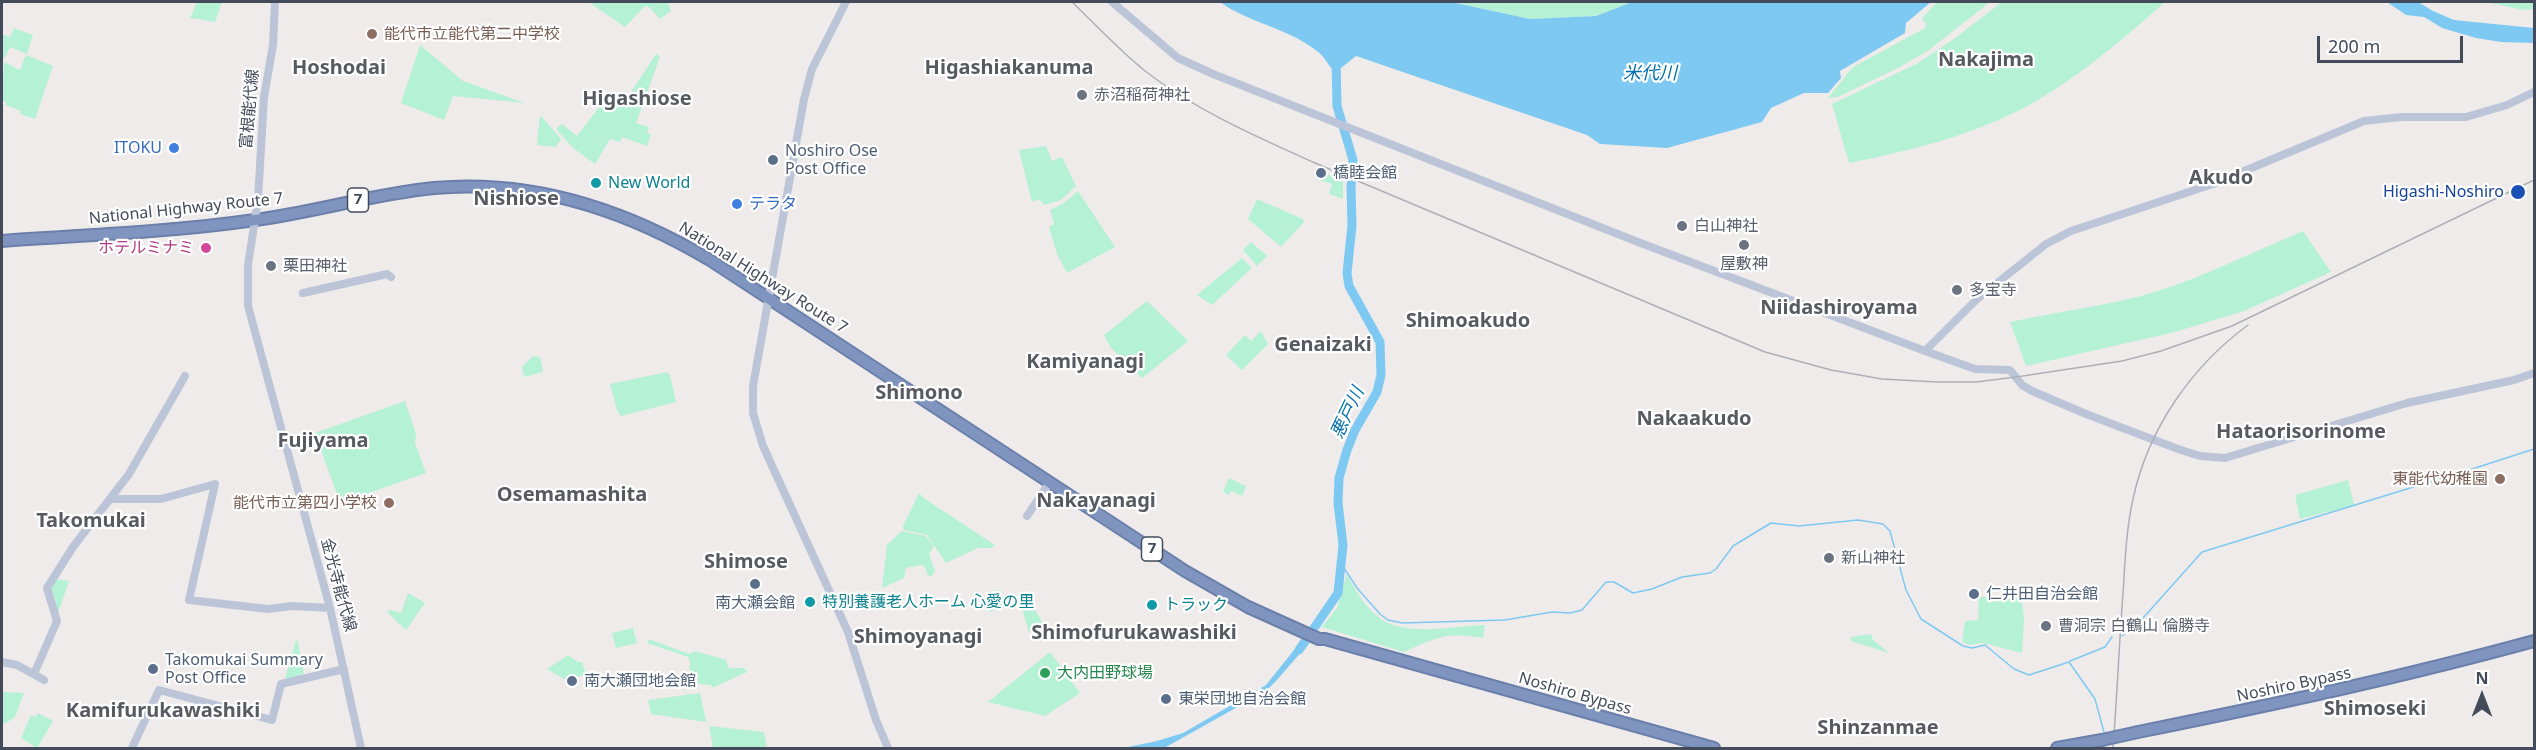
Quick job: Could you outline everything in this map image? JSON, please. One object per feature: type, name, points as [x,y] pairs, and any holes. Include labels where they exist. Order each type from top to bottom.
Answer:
[{"type":"highway","name":"National Highway Route 7","points":[[2,241],[255,220],[432,188],[485,187],[533,192],[602,208],[644,224],[698,252],[1207,584],[1248,607],[1310,633],[1428,668]]},
{"type":"highway","name":"Noshiro Bypass","points":[[2057,748],[2332,693],[2414,674],[2535,641]]},
{"type":"highway","name":"Noshiro Bypass","points":[[1428,668],[1714,748]]},
{"type":"street","name":"富根能代線","points":[[255,220],[260,178],[264,98],[273,45],[275,2]]},
{"type":"street","points":[[846,2],[812,69],[807,88],[768,297],[752,402],[755,426],[851,638],[876,720],[888,748]]},
{"type":"street","points":[[1112,2],[1178,58],[1638,242],[1925,351],[1975,369],[2010,370],[2022,385],[2032,391],[2086,414],[2200,456],[2225,459],[2418,400],[2514,380],[2535,373]]},
{"type":"street","points":[[1925,351],[1976,300],[2046,244],[2071,231],[2213,184],[2364,121],[2402,117],[2466,117],[2507,105],[2535,92]]},
{"type":"street","name":"金光寺能代線","points":[[255,220],[248,265],[248,306],[330,608],[361,748]]},
{"type":"street","points":[[303,293],[387,274],[390,277]]},
{"type":"street","points":[[34,674],[57,621],[47,588],[73,547],[137,461],[185,376]]},
{"type":"street","points":[[1027,516],[1050,482]]},
{"type":"street","points":[[110,499],[161,499],[215,484],[189,600],[268,609],[292,606],[330,608]]},
{"type":"street","points":[[2,662],[17,665],[44,680]]},
{"type":"street","points":[[132,748],[159,690],[272,720],[281,684],[344,669]]},
{"type":"green space","points":[[197,2],[222,2],[215,22],[190,18]]},
{"type":"green space","points":[[668,2],[671,11],[660,19],[649,7],[645,6],[625,27],[590,3]]},
{"type":"green space","points":[[1451,2],[1632,2],[1596,16],[1530,19]]},
{"type":"green space","points":[[1937,2],[1990,2],[1929,50],[1838,97],[1828,98],[1853,67],[1925,28],[1926,24],[1922,18]]},
{"type":"green space","points":[[2002,2],[2165,2],[2097,59],[2031,104],[1956,136],[1849,163],[1832,104],[1918,63]]},
{"type":"green space","points":[[2485,2],[2534,2],[2534,9],[2524,10]]},
{"type":"green space","points":[[14,28],[33,35],[27,54],[10,47],[4,59],[2,58],[2,34],[10,37]]},
{"type":"green space","points":[[420,45],[463,81],[525,103],[453,96],[444,120],[401,103]]},
{"type":"green space","points":[[656,54],[660,57],[636,123],[649,127],[647,133],[651,134],[647,146],[622,137],[620,142],[610,139],[595,164],[573,148],[556,129],[562,124],[577,136],[606,98],[621,107]]},
{"type":"green space","points":[[26,55],[53,66],[35,119],[20,114],[21,111],[6,105],[6,102],[2,100],[4,62],[20,70]]},
{"type":"green space","points":[[540,115],[561,139],[556,147],[537,145]]},
{"type":"green space","points":[[1046,146],[1052,161],[1062,157],[1076,186],[1061,200],[1044,205],[1039,199],[1032,202],[1019,150]]},
{"type":"green space","points":[[1316,173],[1325,178],[1328,174],[1343,182],[1343,199],[1329,194],[1332,184],[1316,179]]},
{"type":"green space","points":[[1078,191],[1115,247],[1067,273],[1057,254],[1049,227],[1054,224],[1050,210],[1064,203]]},
{"type":"green space","points":[[1257,199],[1303,219],[1304,222],[1281,247],[1248,219]]},
{"type":"green space","points":[[2303,231],[2331,272],[2244,311],[2175,332],[2026,366],[2010,322],[2122,301],[2158,291]]},
{"type":"green space","points":[[1251,242],[1267,256],[1257,266],[1243,250]]},
{"type":"green space","points":[[1242,258],[1252,268],[1212,305],[1197,295]]},
{"type":"green space","points":[[1147,301],[1188,341],[1142,378],[1111,348],[1104,335]]},
{"type":"green space","points":[[1261,331],[1268,344],[1242,370],[1226,355],[1245,335],[1251,341]]},
{"type":"green space","points":[[533,356],[540,357],[543,372],[524,377],[522,367]]},
{"type":"green space","points":[[667,372],[670,375],[676,402],[621,416],[617,410],[610,384]]},
{"type":"green space","points":[[405,401],[416,434],[415,443],[426,473],[340,503],[315,433]]},
{"type":"green space","points":[[1229,478],[1246,486],[1242,496],[1231,491],[1229,495],[1223,492]]},
{"type":"green space","points":[[2348,480],[2354,505],[2300,519],[2295,495]]},
{"type":"green space","points":[[919,493],[995,545],[992,548],[978,548],[946,563],[927,535],[904,530],[903,526]]},
{"type":"green space","points":[[902,531],[926,536],[934,546],[929,554],[935,571],[932,576],[928,576],[925,567],[921,565],[906,568],[904,578],[882,588],[887,545]]},
{"type":"green space","points":[[1347,574],[1364,602],[1376,615],[1388,623],[1411,629],[1485,625],[1483,638],[1442,637],[1404,652],[1322,627],[1337,608]]},
{"type":"green space","points":[[56,579],[69,581],[58,613],[51,588]]},
{"type":"green space","points":[[998,589],[1007,604],[990,612],[987,610]]},
{"type":"green space","points":[[408,593],[425,603],[406,630],[387,612],[391,610],[401,613]]},
{"type":"green space","points":[[2004,596],[2005,599],[2021,598],[2024,618],[2022,653],[1983,643],[1969,645],[1962,642],[1965,621],[1978,620],[1979,597]]},
{"type":"green space","points":[[1028,604],[1033,606],[1046,629],[1029,632],[1022,609]]},
{"type":"green space","points":[[633,628],[637,643],[616,648],[612,633]]},
{"type":"green space","points":[[1871,634],[1873,640],[1889,653],[1851,641],[1851,637]]},
{"type":"green space","points":[[649,639],[689,654],[695,651],[726,660],[729,668],[744,668],[747,672],[712,688],[711,685],[698,684],[698,678],[689,678],[690,661],[688,657],[647,643]]},
{"type":"green space","points":[[296,640],[304,674],[285,679]]},
{"type":"green space","name":"大内田野球場","points":[[1050,652],[1080,693],[1045,716],[988,702]]},
{"type":"green space","points":[[568,655],[582,662],[586,675],[564,679],[547,669]]},
{"type":"green space","points":[[2,692],[24,693],[15,717],[4,724],[2,723]]},
{"type":"green space","points":[[700,693],[706,722],[651,714],[648,700]]},
{"type":"green space","points":[[38,713],[53,721],[37,748],[21,738],[31,715],[36,717]]},
{"type":"green space","points":[[709,726],[764,732],[767,748],[713,748]]},
{"type":"water","name":"米代川","points":[[1220,2],[1451,2],[1530,19],[1596,16],[1632,2],[1931,2],[1906,23],[1905,33],[1840,71],[1841,78],[1828,93],[1804,93],[1771,108],[1762,122],[1667,148],[1600,144],[1587,135],[1356,56],[1341,68],[1332,69],[1319,53],[1306,43],[1243,15]]},
{"type":"water","points":[[2387,2],[2418,2],[2454,20],[2534,28],[2534,43],[2501,42],[2476,38],[2442,28],[2424,17],[2406,15]]},
{"type":"water","points":[[1302,640],[1309,643],[1266,691],[1166,747],[1123,748],[1183,733],[1266,685]]},
{"type":"waterway","name":"悪戸川","points":[[1299,650],[1338,593],[1343,545],[1338,503],[1339,478],[1355,430],[1377,392],[1381,375],[1380,342],[1349,286],[1347,273],[1352,226],[1353,160],[1337,106],[1336,58]]},
{"type":"waterway","points":[[2463,472],[2534,449]]},
{"type":"waterway","points":[[2135,627],[2202,552],[2459,473]]},
{"type":"waterway","points":[[1342,565],[1357,588],[1388,620],[1402,623],[1505,620],[1552,612],[1570,613],[1582,610],[1606,582],[1614,582],[1633,593],[1652,589],[1682,577],[1710,573],[1716,569],[1733,546],[1771,523],[1799,526],[1858,520],[1883,524],[1890,531],[1906,590],[1921,619],[1963,646],[1972,648],[1985,645],[2014,669],[2029,675],[2069,662],[2095,699],[2105,736]]},
{"type":"waterway","points":[[2070,661],[2105,647],[2112,637]]},
{"type":"railway","points":[[1072,2],[1126,55],[1164,85],[1227,122],[1271,143],[1765,352],[1831,370],[1882,379],[1976,382],[2122,361],[2161,351],[2232,326],[2534,180]]},
{"type":"railway","points":[[2113,748],[2127,535],[2140,473],[2161,424],[2191,380],[2208,360],[2248,325]]},
{"type":"place","name":"能代市立能代第二中学校","points":[[372,34]]},
{"type":"place","name":"赤沼稲荷神社","points":[[1082,95]]},
{"type":"place","name":"ITOKU","points":[[174,148]]},
{"type":"place","name":"Noshiro Ose Post Office","points":[[773,160]]},
{"type":"place","name":"橋睦会館","points":[[1321,173]]},
{"type":"place","name":"New World","points":[[596,183]]},
{"type":"place","name":"Higashi-Noshiro","points":[[2518,192]]},
{"type":"place","name":"テラタ","points":[[737,204]]},
{"type":"place","name":"白山神社","points":[[1682,226]]},
{"type":"place","name":"屋敷神","points":[[1744,245]]},
{"type":"place","name":"ホテルミナミ","points":[[206,248]]},
{"type":"place","name":"栗田神社","points":[[271,266]]},
{"type":"place","name":"多宝寺","points":[[1957,290]]},
{"type":"place","name":"東能代幼稚園","points":[[2500,479]]},
{"type":"place","name":"能代市立第四小学校","points":[[389,503]]},
{"type":"place","name":"新山神社","points":[[1829,558]]},
{"type":"place","name":"南大瀬会館","points":[[755,584]]},
{"type":"place","name":"仁井田自治会館","points":[[1974,594]]},
{"type":"place","name":"特別養護老人ホーム 心愛の里","points":[[810,602]]},
{"type":"place","name":"トラック","points":[[1152,605]]},
{"type":"place","name":"曹洞宗 白鶴山 倫勝寺","points":[[2046,626]]},
{"type":"place","name":"Takomukai Summary Post Office","points":[[153,669]]},
{"type":"place","name":"大内田野球場","points":[[1045,673]]},
{"type":"place","name":"南大瀬団地会館","points":[[572,681]]},
{"type":"place","name":"東栄団地自治会館","points":[[1166,699]]},
{"type":"district","name":"Nakajima","points":[[1986,60]]},
{"type":"district","name":"Hoshodai","points":[[339,68]]},
{"type":"district","name":"Higashiakanuma","points":[[1009,68]]},
{"type":"district","name":"Higashiose","points":[[637,99]]},
{"type":"district","name":"Akudo","points":[[2221,178]]},
{"type":"district","name":"Nishiose","points":[[516,199]]},
{"type":"district","name":"Niidashiroyama","points":[[1839,308]]},
{"type":"district","name":"Shimoakudo","points":[[1468,321]]},
{"type":"district","name":"Genaizaki","points":[[1323,345]]},
{"type":"district","name":"Kamiyanagi","points":[[1085,362]]},
{"type":"district","name":"Shimono","points":[[919,393]]},
{"type":"district","name":"Nakaakudo","points":[[1694,419]]},
{"type":"district","name":"Hataorisorinome","points":[[2301,432]]},
{"type":"district","name":"Fujiyama","points":[[323,441]]},
{"type":"district","name":"Osemamashita","points":[[572,495]]},
{"type":"district","name":"Nakayanagi","points":[[1096,501]]},
{"type":"district","name":"Takomukai","points":[[91,521]]},
{"type":"district","name":"Shimose","points":[[746,562]]},
{"type":"district","name":"Shimofurukawashiki","points":[[1134,633]]},
{"type":"district","name":"Shimoyanagi","points":[[918,637]]},
{"type":"district","name":"Shimoseki","points":[[2375,709]]},
{"type":"district","name":"Kamifurukawashiki","points":[[163,711]]},
{"type":"district","name":"Shinzanmae","points":[[1878,728]]}]
